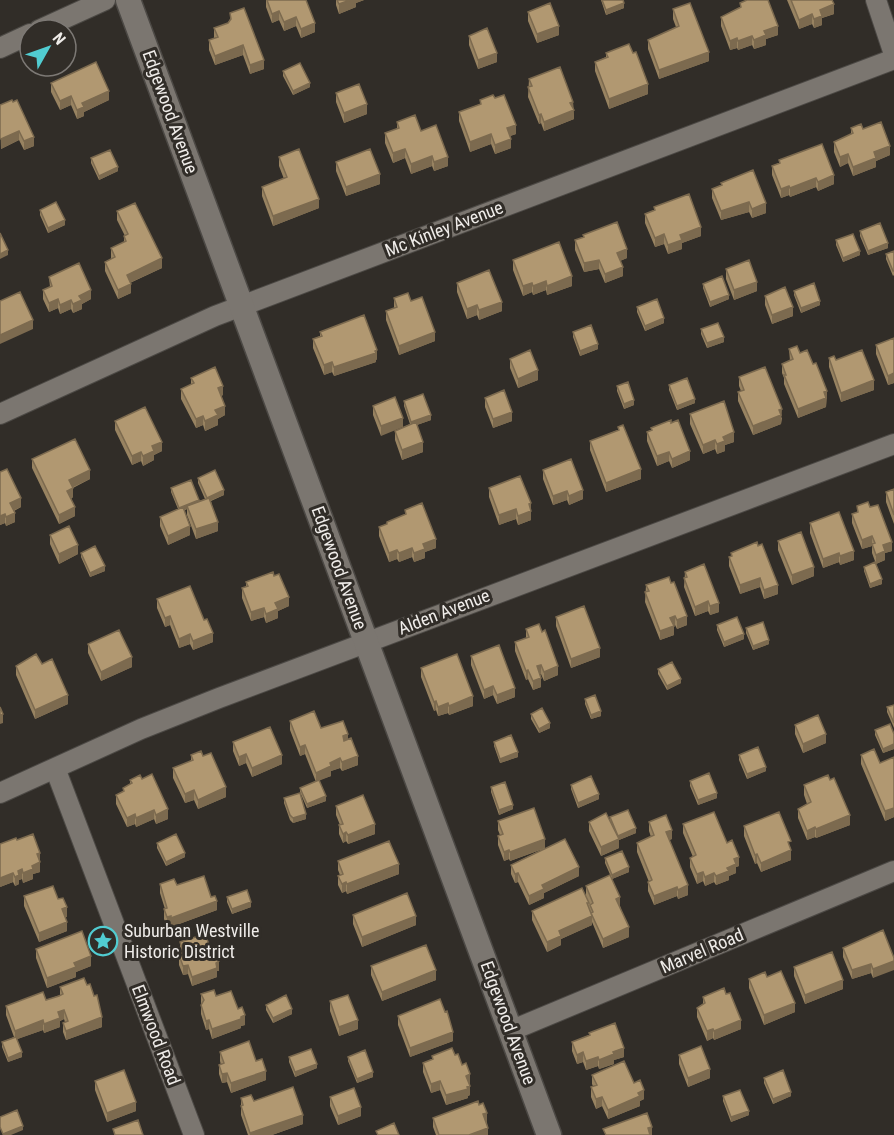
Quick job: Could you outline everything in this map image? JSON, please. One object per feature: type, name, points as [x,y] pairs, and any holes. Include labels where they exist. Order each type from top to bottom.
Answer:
[{"type":"street","points":[[65,18],[105,0]]},
{"type":"street","name":"Edgewood Avenue","points":[[128,0],[549,1135]]},
{"type":"street","points":[[876,0],[894,54]]},
{"type":"street","points":[[0,48],[18,40]]},
{"type":"street","name":"Mc Kinley Avenue","points":[[0,414],[242,305],[894,59]]},
{"type":"street","name":"Alden Avenue","points":[[0,793],[173,716],[894,444]]},
{"type":"street","name":"Elmwood Road","points":[[55,768],[194,1135]]},
{"type":"street","name":"Marvel Road","points":[[510,1031],[894,871]]},
{"type":"building","points":[[267,0],[306,0],[315,23],[301,29],[296,17],[284,22],[279,11],[272,14]]},
{"type":"building","points":[[337,0],[350,0],[339,4]]},
{"type":"building","points":[[602,0],[623,0],[624,3],[606,10]]},
{"type":"building","points":[[747,0],[768,0],[778,26],[764,31],[766,35],[754,40],[752,36],[730,41],[721,17],[741,7],[740,3]]},
{"type":"building","points":[[791,0],[832,0],[834,4],[820,10],[822,16],[814,19],[812,14],[799,20]]},
{"type":"building","points":[[550,3],[559,26],[537,34],[528,12]]},
{"type":"building","points":[[690,3],[709,52],[659,70],[648,40],[679,26],[673,9]]},
{"type":"building","points":[[244,8],[264,60],[250,65],[243,45],[215,56],[209,40],[218,37],[214,28],[228,23],[231,19],[230,13]]},
{"type":"building","points":[[487,28],[497,53],[478,60],[469,36]]},
{"type":"building","points":[[629,44],[633,53],[636,52],[648,84],[609,99],[595,62],[608,57],[606,53]]},
{"type":"building","points":[[96,62],[109,91],[82,103],[84,107],[77,110],[71,96],[60,101],[51,83],[62,78],[78,78],[78,70]]},
{"type":"building","points":[[300,63],[310,83],[293,91],[283,71]]},
{"type":"building","points":[[560,67],[574,110],[544,122],[528,87],[532,86],[529,79]]},
{"type":"building","points":[[359,84],[367,104],[344,113],[336,93]]},
{"type":"building","points":[[493,95],[495,98],[504,95],[516,125],[507,128],[511,139],[495,145],[491,134],[470,142],[459,112],[481,104],[480,100]]},
{"type":"building","points":[[12,100],[13,102],[17,100],[34,137],[24,141],[19,131],[0,138],[0,105]]},
{"type":"building","points":[[415,115],[421,131],[436,125],[448,157],[434,162],[432,156],[411,164],[405,149],[393,153],[385,133],[399,128],[397,122]]},
{"type":"building","points":[[881,122],[890,146],[874,152],[876,158],[853,167],[848,154],[840,157],[834,142],[853,133],[851,128],[861,124],[863,129]]},
{"type":"building","points":[[822,144],[834,175],[818,182],[816,178],[781,189],[772,166],[780,163],[779,160]]},
{"type":"building","points":[[299,149],[319,199],[273,216],[262,187],[287,177],[279,157]]},
{"type":"building","points":[[370,149],[380,174],[346,187],[336,162]]},
{"type":"building","points":[[110,150],[118,167],[99,176],[91,158]]},
{"type":"building","points":[[753,170],[766,203],[752,209],[749,202],[721,211],[712,189]]},
{"type":"building","points":[[689,194],[701,227],[680,235],[682,240],[668,245],[664,234],[655,238],[645,214],[655,210],[654,207]]},
{"type":"building","points":[[56,202],[65,220],[48,228],[40,210]]},
{"type":"building","points":[[135,203],[162,258],[127,275],[131,284],[118,290],[105,262],[115,257],[111,248],[126,241],[124,236],[128,234],[117,211]]},
{"type":"building","points":[[617,222],[627,249],[617,253],[623,267],[605,274],[599,260],[584,263],[575,240]]},
{"type":"building","points":[[880,223],[888,243],[868,251],[860,231]]},
{"type":"building","points":[[0,233],[8,250],[0,254]]},
{"type":"building","points":[[853,234],[860,251],[843,258],[836,240]]},
{"type":"building","points":[[559,242],[572,276],[547,286],[546,281],[533,286],[532,283],[523,286],[513,260]]},
{"type":"building","points":[[894,251],[894,271],[893,271],[886,254]]},
{"type":"building","points":[[749,260],[757,282],[734,290],[726,269]]},
{"type":"building","points":[[79,263],[91,290],[79,296],[82,300],[73,304],[71,300],[60,305],[58,299],[49,303],[43,290],[52,286],[49,277]]},
{"type":"building","points":[[489,270],[502,302],[479,310],[477,305],[467,309],[457,283]]},
{"type":"building","points":[[722,276],[729,295],[710,302],[703,284]]},
{"type":"building","points":[[814,283],[820,301],[801,308],[794,291]]},
{"type":"building","points":[[785,287],[793,307],[772,315],[765,296]]},
{"type":"building","points":[[20,292],[33,320],[0,335],[0,301]]},
{"type":"building","points":[[408,293],[411,301],[422,297],[435,332],[399,346],[386,311],[397,307],[394,298]]},
{"type":"building","points":[[657,299],[664,318],[645,326],[637,307]]},
{"type":"building","points":[[364,315],[377,350],[376,353],[334,367],[332,362],[324,365],[313,339],[322,336],[320,332]]},
{"type":"building","points":[[718,323],[724,337],[707,343],[701,329]]},
{"type":"building","points":[[591,325],[598,344],[580,351],[573,332]]},
{"type":"building","points":[[894,338],[894,373],[888,376],[876,345]]},
{"type":"building","points":[[797,346],[800,353],[807,350],[813,364],[816,363],[827,391],[824,392],[826,398],[798,409],[784,375],[786,375],[782,364],[793,359],[789,349]]},
{"type":"building","points":[[530,350],[538,370],[518,379],[510,359]]},
{"type":"building","points":[[862,350],[874,380],[841,393],[829,358],[834,356],[836,360]]},
{"type":"building","points":[[215,367],[223,386],[218,388],[225,406],[215,410],[218,415],[205,421],[203,416],[196,419],[181,389],[194,383],[191,378]]},
{"type":"building","points":[[765,367],[782,409],[779,410],[781,415],[753,426],[738,392],[744,390],[739,377]]},
{"type":"building","points":[[687,378],[695,399],[677,406],[669,385]]},
{"type":"building","points":[[628,382],[634,400],[624,404],[617,386]]},
{"type":"building","points":[[504,390],[512,412],[493,419],[485,398]]},
{"type":"building","points":[[423,394],[431,415],[411,422],[404,401]]},
{"type":"building","points":[[395,397],[403,418],[381,426],[373,406]]},
{"type":"building","points":[[724,401],[734,432],[723,437],[725,441],[717,444],[715,440],[703,445],[690,414]]},
{"type":"building","points":[[145,407],[162,442],[152,446],[154,451],[143,456],[141,452],[132,456],[115,421]]},
{"type":"building","points":[[671,420],[671,423],[678,420],[690,451],[672,459],[669,452],[657,456],[647,432]]},
{"type":"building","points":[[416,422],[423,442],[402,450],[395,431]]},
{"type":"building","points":[[623,425],[641,469],[606,483],[590,441],[619,430],[618,427]]},
{"type":"building","points":[[75,439],[90,470],[69,480],[73,488],[67,491],[75,507],[59,515],[32,459]]},
{"type":"building","points":[[571,459],[583,490],[569,496],[567,491],[553,496],[543,470]]},
{"type":"building","points":[[7,469],[21,498],[10,503],[15,513],[6,517],[5,514],[0,516],[0,472]]},
{"type":"building","points":[[215,470],[224,490],[207,498],[198,478]]},
{"type":"building","points":[[520,476],[531,503],[529,504],[531,511],[518,516],[516,509],[499,515],[489,488]]},
{"type":"building","points":[[191,480],[199,500],[179,508],[171,488]]},
{"type":"building","points":[[894,489],[894,515],[886,492]]},
{"type":"building","points":[[209,498],[218,522],[196,529],[187,506]]},
{"type":"building","points":[[868,502],[870,507],[878,505],[892,542],[883,545],[885,551],[876,555],[872,536],[862,540],[852,514],[858,512],[857,506]]},
{"type":"building","points":[[422,503],[436,539],[423,544],[425,549],[414,553],[412,548],[399,553],[397,550],[389,553],[379,527],[406,514],[405,510]]},
{"type":"building","points":[[183,507],[190,526],[168,536],[160,517]]},
{"type":"building","points":[[839,512],[854,551],[840,556],[839,553],[823,559],[810,523]]},
{"type":"building","points":[[69,526],[78,545],[59,554],[50,535]]},
{"type":"building","points":[[801,532],[814,567],[792,575],[778,541]]},
{"type":"building","points":[[757,542],[758,546],[762,544],[778,585],[764,590],[760,578],[740,585],[729,557],[732,556],[731,553]]},
{"type":"building","points":[[95,546],[105,566],[90,573],[81,553]]},
{"type":"building","points":[[875,562],[882,579],[870,584],[864,567]]},
{"type":"building","points":[[704,564],[719,603],[710,606],[708,601],[695,607],[684,578],[687,577],[685,572]]},
{"type":"building","points":[[273,572],[274,576],[279,574],[289,597],[275,603],[278,609],[266,614],[264,608],[251,612],[242,588],[248,586],[246,582]]},
{"type":"building","points":[[669,577],[671,583],[674,582],[687,616],[677,620],[675,616],[670,618],[674,626],[660,631],[645,592],[649,591],[646,585]]},
{"type":"building","points":[[190,586],[204,620],[207,619],[213,633],[193,641],[190,634],[179,639],[170,616],[165,618],[157,599]]},
{"type":"building","points":[[584,606],[600,648],[571,659],[556,617]]},
{"type":"building","points":[[737,617],[744,634],[724,642],[717,625]]},
{"type":"building","points":[[763,622],[769,640],[753,646],[746,628]]},
{"type":"building","points":[[539,624],[542,632],[545,630],[558,666],[544,672],[541,665],[537,666],[541,678],[533,681],[528,670],[526,671],[515,642],[529,637],[526,629]]},
{"type":"building","points":[[119,630],[132,657],[101,672],[88,644]]},
{"type":"building","points":[[499,645],[515,688],[497,695],[493,686],[484,690],[471,656]]},
{"type":"building","points":[[36,654],[42,664],[52,659],[68,695],[35,710],[16,666]]},
{"type":"building","points":[[457,654],[473,696],[449,706],[448,703],[438,707],[421,668]]},
{"type":"building","points":[[672,662],[681,679],[667,686],[658,669]]},
{"type":"building","points":[[595,695],[601,711],[591,715],[585,699]]},
{"type":"building","points":[[894,705],[894,723],[887,707]]},
{"type":"building","points":[[542,708],[550,723],[539,729],[531,714]]},
{"type":"building","points":[[314,711],[321,728],[343,721],[348,734],[343,736],[344,741],[351,738],[358,756],[342,762],[340,758],[330,763],[331,766],[316,773],[305,745],[300,747],[290,721]]},
{"type":"building","points":[[818,715],[826,734],[803,744],[795,725]]},
{"type":"building","points":[[890,724],[894,734],[894,744],[883,749],[875,730]]},
{"type":"building","points":[[270,727],[282,755],[252,768],[246,754],[239,757],[233,742]]},
{"type":"building","points":[[511,735],[518,752],[500,759],[494,742]]},
{"type":"building","points":[[758,747],[766,767],[747,774],[739,755]]},
{"type":"building","points":[[874,749],[880,763],[894,757],[894,808],[885,811],[861,755]]},
{"type":"building","points":[[201,751],[203,756],[211,753],[226,787],[198,800],[194,790],[185,794],[173,768],[193,760],[191,755]]},
{"type":"building","points":[[709,773],[717,793],[698,800],[690,781]]},
{"type":"building","points":[[152,774],[168,809],[156,815],[154,810],[136,818],[135,814],[127,818],[116,795],[132,783],[130,780],[140,775],[142,779]]},
{"type":"building","points":[[828,775],[830,780],[834,778],[850,815],[807,831],[798,809],[811,802],[804,785]]},
{"type":"building","points":[[591,776],[599,794],[578,803],[571,785]]},
{"type":"building","points":[[319,780],[326,796],[307,804],[300,788]]},
{"type":"building","points":[[505,782],[513,805],[499,810],[491,787]]},
{"type":"building","points":[[300,793],[306,814],[293,818],[284,798]]},
{"type":"building","points":[[363,795],[375,824],[348,835],[346,832],[343,834],[339,825],[343,824],[336,806]]},
{"type":"building","points":[[534,808],[545,839],[510,852],[509,850],[504,852],[498,836],[503,834],[498,821]]},
{"type":"building","points":[[628,810],[636,828],[618,836],[610,817]]},
{"type":"building","points":[[714,812],[727,843],[732,840],[739,857],[734,859],[736,864],[727,868],[729,871],[705,877],[703,872],[697,874],[690,858],[696,855],[683,824]]},
{"type":"building","points":[[779,812],[791,841],[788,842],[791,850],[761,863],[757,854],[755,855],[744,826]]},
{"type":"building","points":[[606,813],[619,839],[601,847],[589,822]]},
{"type":"building","points":[[666,815],[672,830],[666,832],[688,885],[654,896],[648,882],[652,880],[637,843],[654,835],[649,822]]},
{"type":"building","points":[[33,834],[40,853],[37,854],[40,862],[32,866],[33,869],[23,873],[22,869],[18,871],[19,875],[15,877],[13,873],[0,878],[0,844]]},
{"type":"building","points":[[176,834],[185,853],[166,862],[157,843]]},
{"type":"building","points":[[565,839],[579,867],[542,885],[544,889],[529,896],[518,873],[515,874],[511,865]]},
{"type":"building","points":[[389,841],[399,864],[342,884],[338,876],[343,874],[338,861]]},
{"type":"building","points":[[622,851],[629,867],[612,875],[605,858]]},
{"type":"building","points":[[610,875],[620,897],[616,899],[629,927],[603,939],[591,913],[593,912],[590,905],[593,903],[586,886]]},
{"type":"building","points":[[204,876],[211,897],[215,896],[217,901],[171,918],[171,916],[167,917],[164,909],[167,908],[160,884],[174,879],[177,885]]},
{"type":"building","points":[[53,886],[58,899],[63,898],[67,907],[62,909],[67,922],[39,933],[24,896]]},
{"type":"building","points":[[582,888],[592,916],[559,931],[561,936],[547,942],[532,911]]},
{"type":"building","points":[[247,890],[251,902],[232,909],[227,897]]},
{"type":"building","points":[[407,893],[416,916],[362,937],[353,915]]},
{"type":"building","points":[[883,930],[894,961],[873,969],[871,964],[852,970],[843,948]]},
{"type":"building","points":[[82,931],[91,956],[74,963],[76,967],[47,978],[36,949]]},
{"type":"building","points":[[205,934],[213,955],[216,954],[219,961],[216,963],[217,968],[192,977],[188,965],[183,966],[179,955],[184,954],[180,942]]},
{"type":"building","points":[[426,945],[436,970],[382,992],[371,966]]},
{"type":"building","points":[[832,952],[843,980],[805,995],[794,967]]},
{"type":"building","points":[[781,971],[795,1003],[764,1015],[749,979],[765,972],[767,977]]},
{"type":"building","points":[[84,978],[87,985],[90,984],[94,996],[97,995],[102,1017],[66,1031],[63,1023],[68,1021],[64,1010],[58,1012],[60,1018],[44,1024],[43,1020],[15,1031],[6,1006],[43,992],[46,1000],[59,996],[63,994],[60,987]]},
{"type":"building","points":[[724,988],[726,994],[730,993],[741,1020],[714,1031],[713,1029],[707,1031],[697,1008],[705,1003],[703,997]]},
{"type":"building","points":[[214,990],[216,996],[231,991],[238,1009],[242,1007],[245,1015],[241,1019],[212,1029],[209,1020],[206,1021],[201,1005],[204,1000],[201,994]]},
{"type":"building","points":[[286,995],[292,1009],[273,1018],[266,1005]]},
{"type":"building","points":[[348,995],[358,1020],[339,1027],[330,1001]]},
{"type":"building","points":[[440,999],[445,1012],[447,1011],[453,1032],[410,1048],[398,1016]]},
{"type":"building","points":[[615,1023],[624,1048],[599,1060],[598,1057],[586,1061],[583,1052],[577,1055],[572,1042]]},
{"type":"building","points":[[16,1037],[22,1052],[8,1058],[2,1042]]},
{"type":"building","points":[[249,1041],[256,1061],[262,1059],[266,1071],[231,1083],[227,1073],[222,1074],[219,1065],[224,1063],[220,1052]]},
{"type":"building","points":[[701,1046],[710,1069],[688,1078],[679,1055]]},
{"type":"building","points":[[452,1048],[455,1055],[458,1054],[462,1065],[466,1063],[470,1074],[466,1076],[470,1086],[467,1087],[468,1089],[446,1095],[440,1081],[431,1084],[423,1063],[433,1059],[432,1056]]},
{"type":"building","points":[[311,1049],[317,1064],[295,1072],[289,1057]]},
{"type":"building","points":[[365,1050],[373,1072],[357,1079],[348,1057]]},
{"type":"building","points":[[624,1061],[634,1083],[640,1080],[644,1090],[638,1093],[640,1096],[608,1110],[602,1097],[596,1099],[591,1087],[597,1085],[592,1075]]},
{"type":"building","points":[[124,1070],[136,1102],[107,1113],[95,1081]]},
{"type":"building","points":[[783,1070],[791,1092],[773,1099],[764,1078]]},
{"type":"building","points":[[293,1087],[303,1115],[250,1133],[241,1106],[243,1105],[241,1098],[251,1095],[254,1101]]},
{"type":"building","points":[[354,1088],[361,1107],[338,1116],[330,1097]]},
{"type":"building","points":[[740,1090],[749,1111],[731,1117],[723,1096]]},
{"type":"building","points":[[478,1101],[479,1105],[483,1103],[487,1113],[483,1114],[488,1128],[469,1135],[439,1135],[433,1118]]},
{"type":"building","points":[[17,1110],[23,1126],[3,1134],[0,1117]]},
{"type":"building","points":[[647,1113],[652,1127],[648,1128],[650,1135],[606,1135],[603,1129]]},
{"type":"building","points":[[138,1120],[143,1135],[115,1135],[113,1129]]},
{"type":"building","points":[[394,1123],[399,1135],[378,1135],[376,1131]]},
{"type":"place","name":"Suburban Westville Historic District","points":[[103,941]]}]
